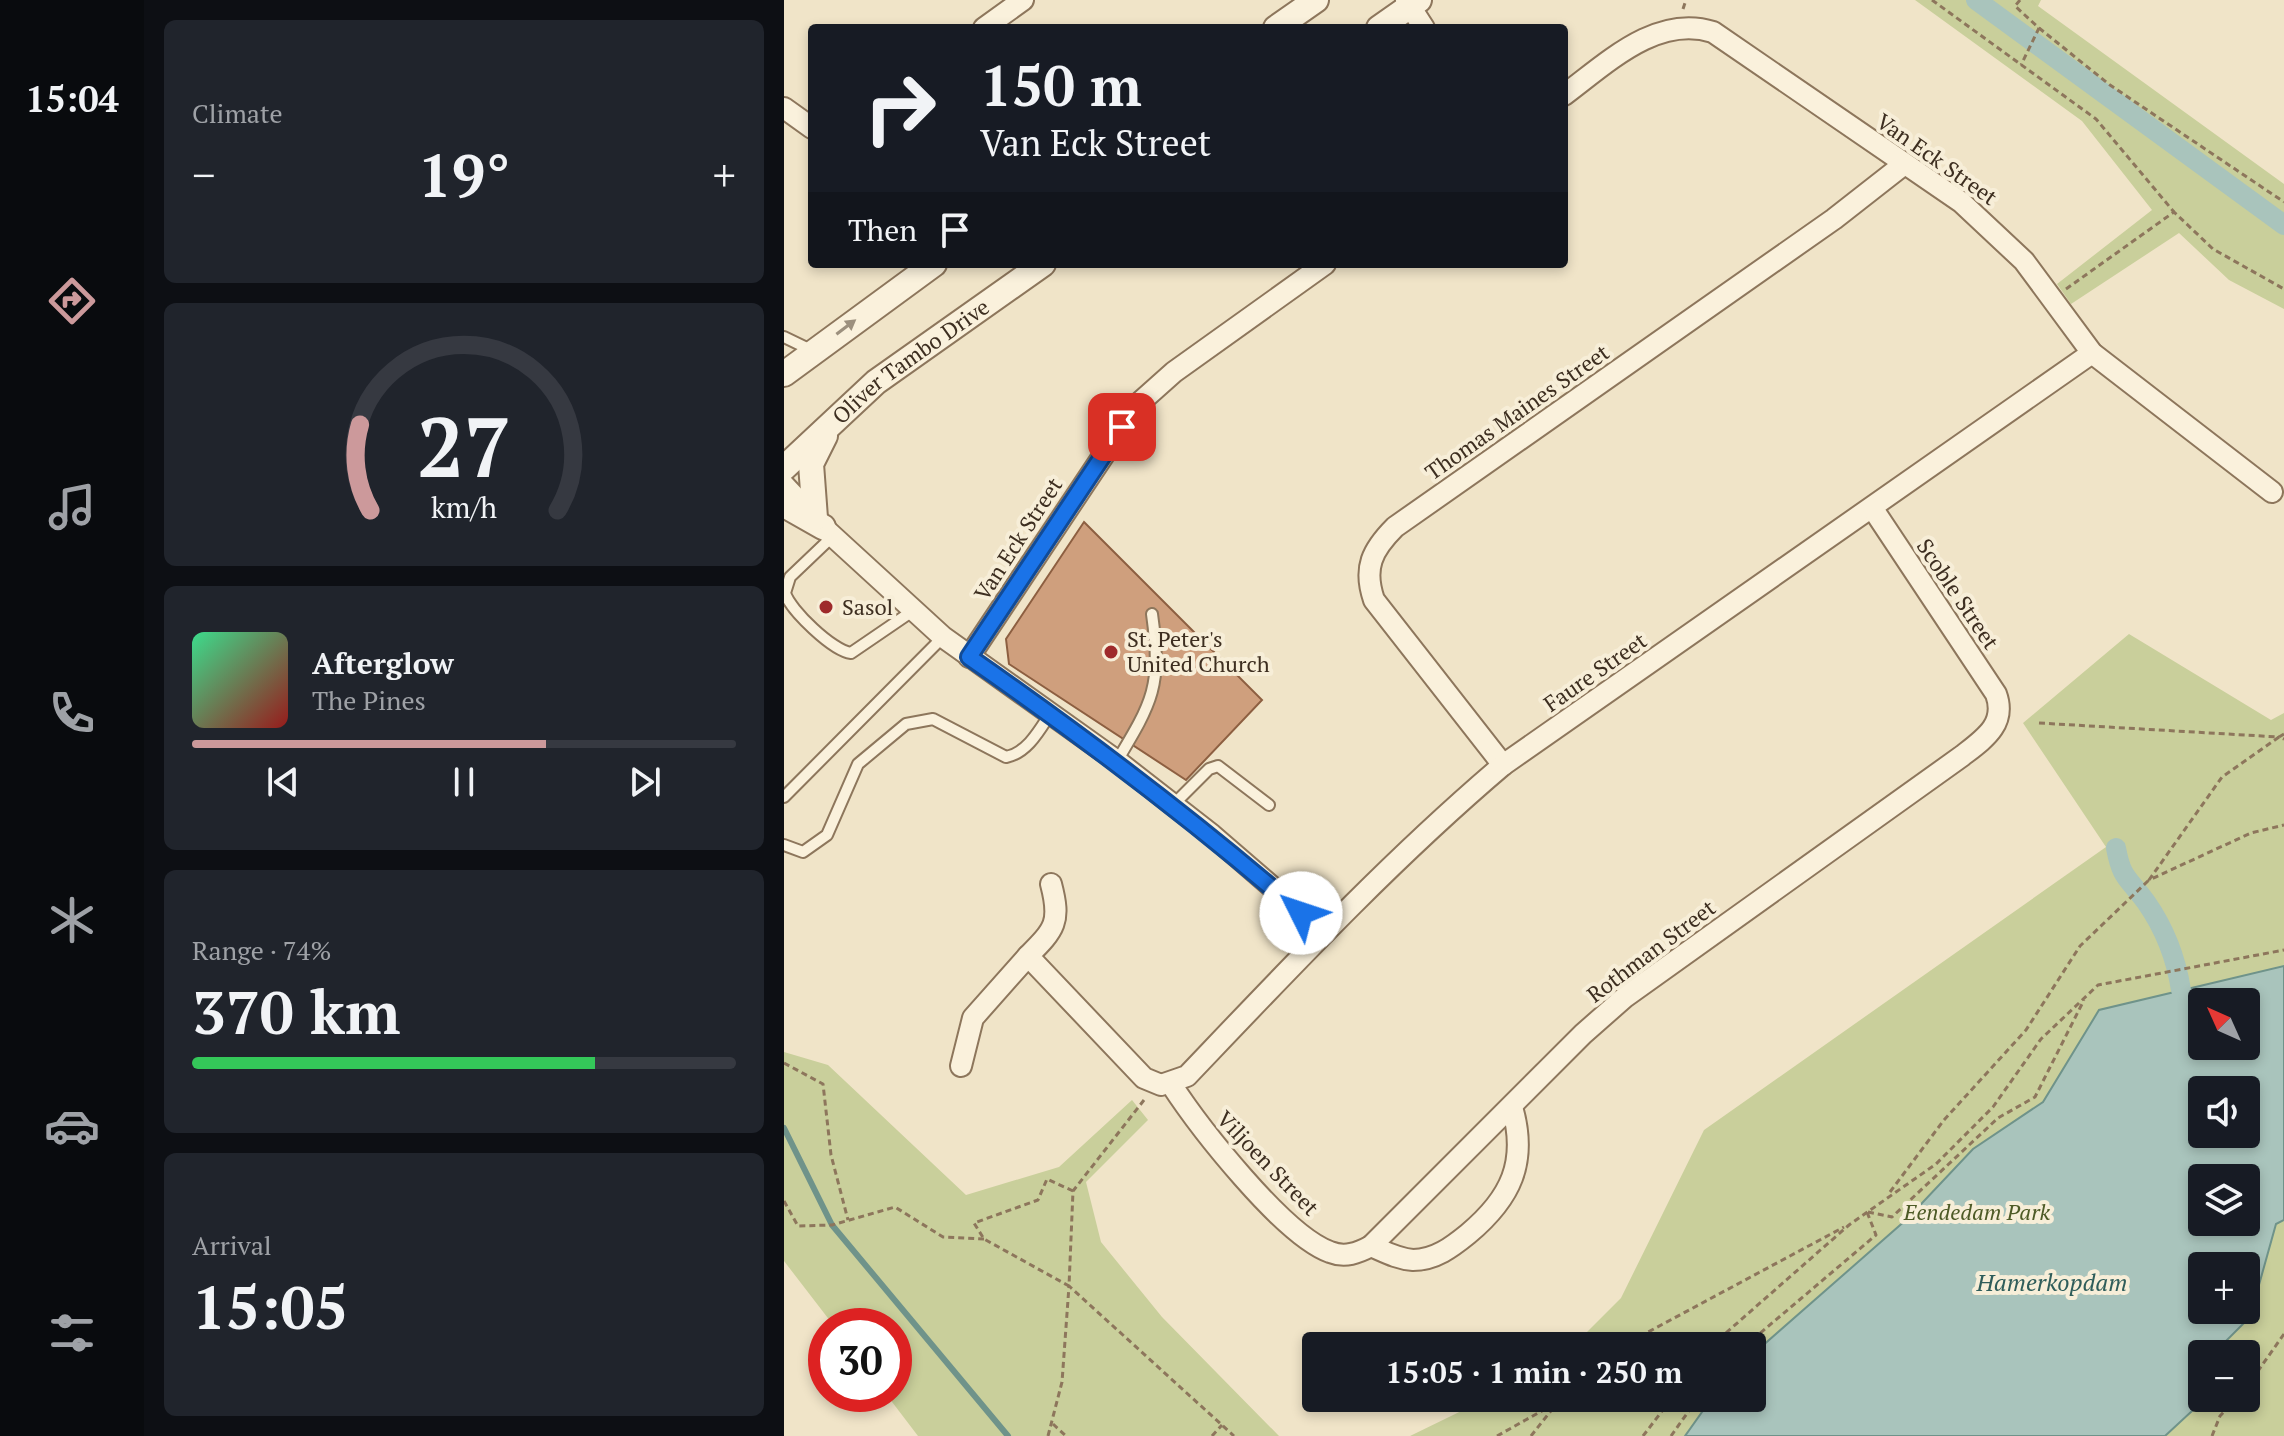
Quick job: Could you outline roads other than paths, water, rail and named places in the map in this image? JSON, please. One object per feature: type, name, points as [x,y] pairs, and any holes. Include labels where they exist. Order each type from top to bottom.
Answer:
[{"type":"street","points":[[990,24],[1023,0]]},
{"type":"street","points":[[1282,24],[1316,0]]},
{"type":"street","points":[[1384,24],[1412,2],[1422,24]]},
{"type":"street","name":"Van Eck Street","points":[[1568,92],[1650,36],[1696,27],[1732,43],[1903,165],[1961,202],[2024,261],[2092,353],[2272,492]]},
{"type":"street","points":[[784,108],[808,125]]},
{"type":"street","name":"Thomas Maines Street","points":[[1503,765],[1374,600],[1368,571],[1372,555],[1380,542],[1395,527],[1834,219],[1903,165]]},
{"type":"street","points":[[784,374],[928,268]]},
{"type":"street","name":"Oliver Tambo Drive","points":[[784,468],[876,382],[1037,268]]},
{"type":"street","name":"Van Eck Street","points":[[969,657],[1137,405],[1174,372],[1319,268]]},
{"type":"street","name":"Faure Street","points":[[1163,1084],[1187,1076],[1324,932],[1456,805],[1503,765],[2092,353]]},
{"type":"street","points":[[824,527],[811,464],[817,448],[843,412]]},
{"type":"street","points":[[784,485],[824,527],[943,637],[1117,761],[1324,932]]},
{"type":"street","points":[[784,505],[824,527]]},
{"type":"street","name":"Scoble Street","points":[[1873,509],[2001,706]]},
{"type":"street","name":"Rothman Street","points":[[1345,1255],[1371,1246],[1583,1034],[1625,997],[1983,740],[1995,727],[2001,706]]},
{"type":"street","points":[[961,1066],[973,1018],[982,1003],[1056,923],[1057,905],[1051,884]]},
{"type":"street","name":"Viljoen Street","points":[[1028,956],[1135,1070],[1163,1084],[1206,1137],[1259,1193],[1309,1240],[1330,1252],[1345,1255]]},
{"type":"street","points":[[1371,1246],[1400,1259],[1432,1257],[1452,1247],[1484,1221],[1501,1201],[1516,1164],[1520,1135],[1512,1107]]},
{"type":"lane","points":[[784,337],[813,351]]},
{"type":"lane","points":[[824,527],[790,577],[785,593],[794,609],[827,640],[851,653],[914,610]]},
{"type":"lane","points":[[1117,761],[1151,699],[1159,661],[1152,614]]},
{"type":"lane","points":[[784,797],[943,637]]},
{"type":"lane","points":[[784,845],[803,852],[827,835],[858,764],[906,724],[933,719],[1006,757],[1015,755],[1031,741],[1050,714]]},
{"type":"lane","points":[[1173,805],[1213,766],[1227,771],[1269,805]]},
{"type":"water","name":"Hamerkopdam","points":[[2284,966],[2284,1220],[2276,1224],[2260,1281],[2260,1252],[2188,1252],[2188,1324],[2243,1324],[2227,1340],[2188,1340],[2188,1412],[2191,1412],[2165,1436],[1685,1436],[1702,1412],[1766,1412],[1766,1343],[1907,1219],[1973,1149],[2043,1102],[2099,1010],[2188,989],[2188,1060],[2260,1060],[2260,988],[2192,988]]},
{"type":"waterway","points":[[1976,0],[2284,225]]},
{"type":"waterway","points":[[2116,848],[2123,873],[2153,912],[2164,933],[2181,990]]},
{"type":"waterway","points":[[784,1128],[832,1225],[1008,1436]]},
{"type":"place","name":"Sasol","points":[[826,607]]},
{"type":"place","name":"St. Peter's United Church","points":[[1111,652]]},
{"type":"park label","name":"Eendedam Park","points":[[1977,1212]]}]
